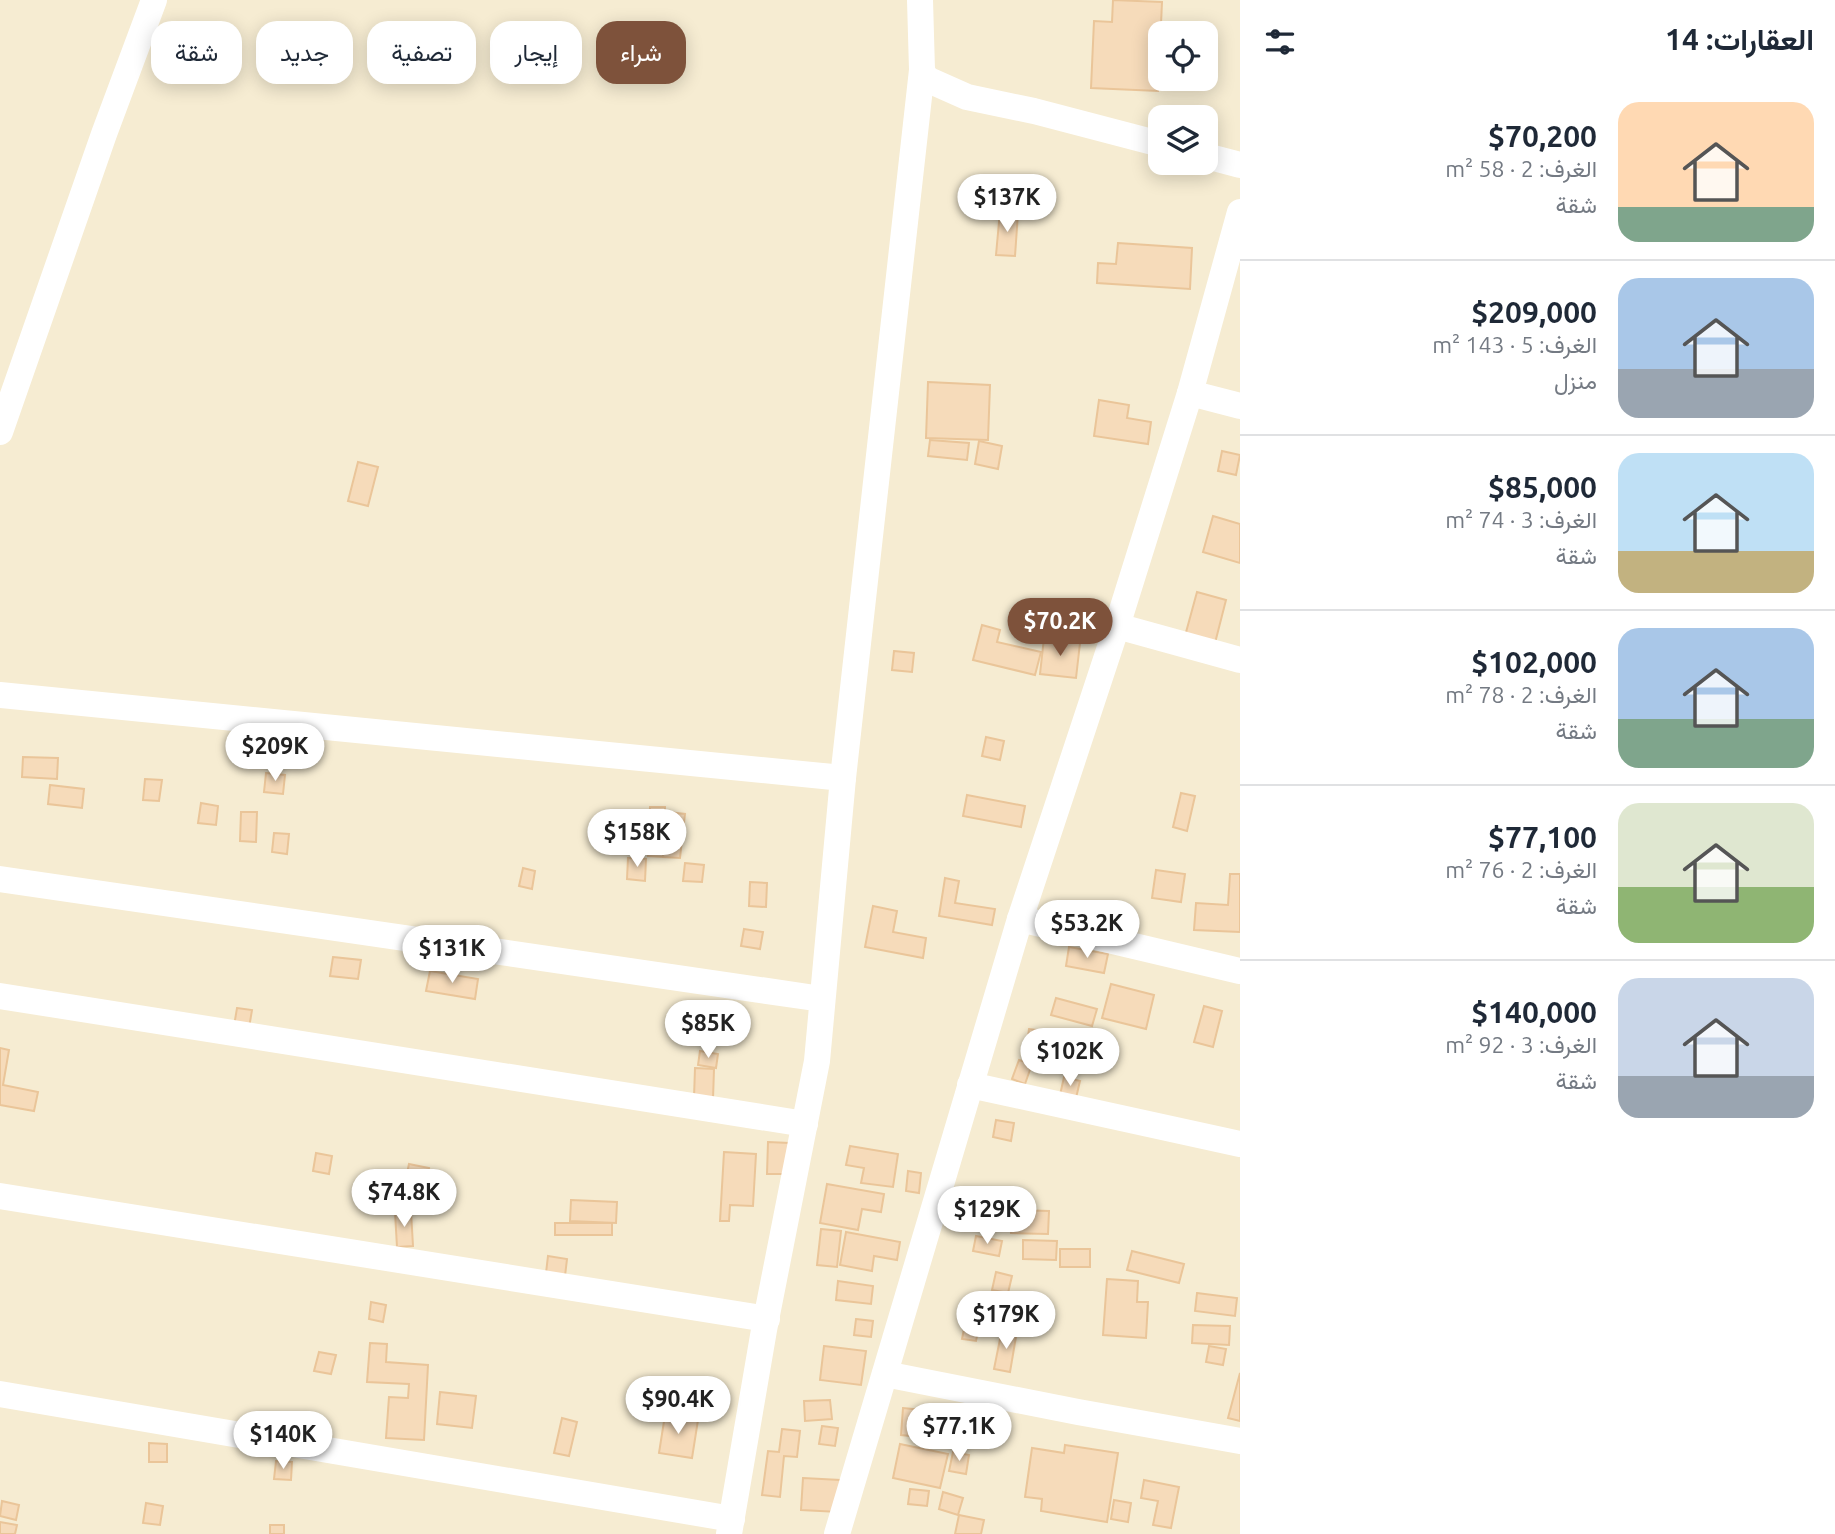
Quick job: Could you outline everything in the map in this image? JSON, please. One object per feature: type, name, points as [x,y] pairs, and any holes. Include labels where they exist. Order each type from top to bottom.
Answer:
[{"type":"street","points":[[0,432],[104,134],[154,0]]},
{"type":"street","points":[[0,1394],[730,1526],[817,1061],[843,778],[922,70],[919,0]]},
{"type":"street","points":[[922,70],[931,80],[967,97],[1034,111],[1148,141]]},
{"type":"street","points":[[1218,159],[1240,165]]},
{"type":"street","points":[[837,1534],[1020,919],[1117,626],[1190,393],[1240,212]]},
{"type":"street","points":[[1190,393],[1240,406]]},
{"type":"street","points":[[1117,626],[1240,660]]},
{"type":"street","points":[[0,695],[843,778]]},
{"type":"street","points":[[0,879],[822,999]]},
{"type":"street","points":[[1020,919],[1240,971]]},
{"type":"street","points":[[0,996],[805,1124]]},
{"type":"street","points":[[970,1085],[1240,1144]]},
{"type":"street","points":[[0,1196],[767,1319]]},
{"type":"street","points":[[885,1374],[1240,1440]]},
{"type":"shaded area","points":[[0,0],[1240,0],[1240,1534],[0,1534]]},
{"type":"building","points":[[1113,0],[1162,2],[1161,21],[1148,21],[1148,91],[1091,88],[1094,21],[1112,22]]},
{"type":"building","points":[[1000,211],[1018,213],[1015,256],[996,255]]},
{"type":"building","points":[[1118,243],[1192,248],[1190,289],[1097,283],[1098,263],[1116,264]]},
{"type":"building","points":[[928,382],[990,385],[988,440],[926,438]]},
{"type":"building","points":[[1099,400],[1129,405],[1127,418],[1151,422],[1148,444],[1094,436]]},
{"type":"building","points":[[930,440],[969,443],[967,460],[928,456]]},
{"type":"building","points":[[979,441],[1002,446],[998,469],[975,464]]},
{"type":"building","points":[[1222,451],[1240,455],[1236,475],[1218,471]]},
{"type":"building","points":[[358,462],[378,467],[368,506],[348,501]]},
{"type":"building","points":[[1213,516],[1240,524],[1240,563],[1203,552]]},
{"type":"building","points":[[1197,592],[1226,600],[1215,643],[1185,636]]},
{"type":"building","points":[[982,625],[1000,630],[997,642],[1041,652],[1035,675],[973,660]]},
{"type":"building","points":[[1044,638],[1080,643],[1076,678],[1040,674]]},
{"type":"building","points":[[894,651],[914,653],[912,672],[892,670]]},
{"type":"building","points":[[986,737],[1004,741],[1000,760],[982,756]]},
{"type":"building","points":[[23,757],[58,758],[57,779],[22,777]]},
{"type":"building","points":[[266,773],[285,775],[283,794],[264,792]]},
{"type":"building","points":[[145,779],[162,780],[159,801],[143,800]]},
{"type":"building","points":[[50,785],[84,789],[82,808],[48,804]]},
{"type":"building","points":[[1181,793],[1195,796],[1187,831],[1173,827]]},
{"type":"building","points":[[967,795],[1025,806],[1021,827],[963,816]]},
{"type":"building","points":[[201,803],[218,806],[216,825],[198,823]]},
{"type":"building","points":[[650,807],[665,807],[663,857],[648,856]]},
{"type":"building","points":[[241,812],[257,812],[256,842],[240,841]]},
{"type":"building","points":[[668,812],[685,814],[680,858],[663,857]]},
{"type":"building","points":[[274,833],[289,834],[287,854],[272,852]]},
{"type":"building","points":[[628,858],[646,859],[645,881],[627,879]]},
{"type":"building","points":[[685,863],[704,865],[702,882],[683,881]]},
{"type":"building","points":[[523,868],[535,871],[532,889],[519,886]]},
{"type":"building","points":[[1156,870],[1185,874],[1181,902],[1152,898]]},
{"type":"building","points":[[1230,874],[1240,874],[1240,932],[1194,930],[1196,903],[1228,905]]},
{"type":"building","points":[[945,878],[959,881],[955,903],[995,909],[992,925],[939,916]]},
{"type":"building","points":[[750,882],[767,883],[766,907],[749,906]]},
{"type":"building","points":[[873,906],[897,911],[893,932],[926,938],[923,958],[865,947]]},
{"type":"building","points":[[744,929],[763,932],[760,949],[741,946]]},
{"type":"building","points":[[1069,947],[1108,954],[1104,973],[1066,966]]},
{"type":"building","points":[[333,957],[361,960],[358,979],[330,976]]},
{"type":"building","points":[[430,971],[478,979],[475,999],[426,991]]},
{"type":"building","points":[[1111,984],[1154,995],[1146,1029],[1102,1018]]},
{"type":"building","points":[[1056,998],[1097,1009],[1092,1026],[1051,1015]]},
{"type":"building","points":[[1204,1006],[1222,1011],[1213,1047],[1194,1042]]},
{"type":"building","points":[[237,1008],[252,1010],[249,1028],[234,1026]]},
{"type":"building","points":[[1029,1029],[1059,1033],[1056,1063],[1025,1059]]},
{"type":"building","points":[[0,1048],[9,1050],[3,1085],[38,1092],[34,1111],[0,1105]]},
{"type":"building","points":[[700,1051],[718,1054],[716,1068],[698,1065]]},
{"type":"building","points":[[1019,1060],[1032,1064],[1025,1084],[1012,1079]]},
{"type":"building","points":[[695,1068],[714,1069],[713,1099],[694,1098]]},
{"type":"building","points":[[1064,1077],[1080,1081],[1076,1098],[1060,1095]]},
{"type":"building","points":[[996,1120],[1014,1123],[1011,1141],[993,1137]]},
{"type":"building","points":[[768,1142],[789,1143],[788,1174],[767,1174]]},
{"type":"building","points":[[850,1146],[898,1154],[893,1187],[861,1183],[864,1168],[846,1165]]},
{"type":"building","points":[[724,1152],[756,1154],[753,1206],[730,1205],[729,1221],[720,1221]]},
{"type":"building","points":[[316,1153],[332,1156],[329,1174],[313,1171]]},
{"type":"building","points":[[409,1164],[429,1168],[421,1209],[400,1205]]},
{"type":"building","points":[[908,1171],[921,1173],[919,1193],[906,1191]]},
{"type":"building","points":[[827,1184],[884,1194],[881,1212],[862,1209],[858,1230],[820,1223]]},
{"type":"building","points":[[571,1200],[617,1202],[616,1223],[570,1221]]},
{"type":"building","points":[[1012,1210],[1049,1211],[1048,1234],[1011,1233]]},
{"type":"building","points":[[411,1211],[413,1246],[397,1247],[395,1212]]},
{"type":"building","points":[[555,1223],[612,1223],[612,1235],[555,1235]]},
{"type":"building","points":[[821,1229],[841,1231],[837,1267],[817,1265]]},
{"type":"building","points":[[846,1232],[900,1242],[897,1260],[874,1256],[872,1271],[840,1265]]},
{"type":"building","points":[[976,1236],[1002,1241],[999,1256],[973,1251]]},
{"type":"building","points":[[1023,1240],[1057,1241],[1056,1260],[1023,1259]]},
{"type":"building","points":[[1060,1249],[1090,1249],[1090,1267],[1060,1267]]},
{"type":"building","points":[[1132,1251],[1184,1264],[1179,1283],[1127,1270]]},
{"type":"building","points":[[548,1256],[567,1259],[565,1276],[546,1273]]},
{"type":"building","points":[[996,1272],[1012,1276],[1008,1293],[992,1290]]},
{"type":"building","points":[[1107,1279],[1138,1281],[1137,1302],[1148,1302],[1146,1338],[1103,1335]]},
{"type":"building","points":[[838,1281],[873,1286],[871,1304],[836,1300]]},
{"type":"building","points":[[1197,1293],[1237,1298],[1235,1316],[1195,1311]]},
{"type":"building","points":[[371,1302],[386,1305],[383,1322],[369,1319]]},
{"type":"building","points":[[856,1319],[873,1321],[871,1337],[854,1335]]},
{"type":"building","points":[[966,1319],[980,1322],[976,1341],[962,1339]]},
{"type":"building","points":[[1193,1325],[1230,1326],[1229,1345],[1192,1343]]},
{"type":"building","points":[[1002,1329],[1017,1331],[1010,1372],[994,1369]]},
{"type":"building","points":[[370,1343],[387,1344],[386,1362],[428,1365],[424,1440],[386,1438],[389,1397],[408,1398],[409,1384],[367,1382]]},
{"type":"building","points":[[824,1346],[866,1351],[861,1385],[820,1380]]},
{"type":"building","points":[[1209,1346],[1226,1349],[1223,1365],[1206,1362]]},
{"type":"building","points":[[319,1352],[336,1355],[331,1374],[314,1371]]},
{"type":"building","points":[[1240,1373],[1240,1421],[1228,1418]]},
{"type":"building","points":[[440,1392],[476,1396],[472,1428],[437,1424]]},
{"type":"building","points":[[830,1400],[832,1419],[805,1421],[804,1401]]},
{"type":"building","points":[[903,1408],[922,1410],[920,1437],[901,1435]]},
{"type":"building","points":[[665,1415],[698,1420],[692,1458],[659,1453]]},
{"type":"building","points":[[562,1418],[577,1422],[569,1456],[554,1453]]},
{"type":"building","points":[[822,1426],[838,1428],[835,1446],[819,1444]]},
{"type":"building","points":[[782,1429],[800,1431],[797,1457],[784,1456],[780,1497],[762,1495],[768,1451],[779,1452]]},
{"type":"building","points":[[149,1443],[167,1444],[167,1462],[149,1462]]},
{"type":"building","points":[[900,1444],[948,1454],[940,1488],[893,1478]]},
{"type":"building","points":[[1065,1445],[1118,1453],[1107,1522],[1041,1511],[1042,1499],[1025,1497],[1032,1448],[1064,1453]]},
{"type":"building","points":[[953,1452],[969,1455],[966,1474],[949,1471]]},
{"type":"building","points":[[276,1461],[292,1462],[291,1480],[274,1479]]},
{"type":"building","points":[[803,1478],[840,1480],[839,1512],[801,1510]]},
{"type":"building","points":[[1144,1480],[1179,1487],[1171,1528],[1153,1525],[1158,1501],[1141,1498]]},
{"type":"building","points":[[910,1489],[929,1491],[927,1506],[908,1504]]},
{"type":"building","points":[[943,1492],[963,1498],[958,1515],[939,1509]]},
{"type":"building","points":[[1114,1500],[1131,1503],[1128,1522],[1111,1519]]},
{"type":"building","points":[[2,1501],[19,1505],[16,1520],[0,1516]]},
{"type":"building","points":[[146,1503],[163,1506],[160,1525],[143,1523]]},
{"type":"building","points":[[959,1515],[984,1520],[981,1534],[955,1534]]},
{"type":"building","points":[[0,1522],[17,1525],[15,1534],[0,1534]]},
{"type":"building","points":[[270,1525],[284,1525],[284,1534],[270,1534]]}]
